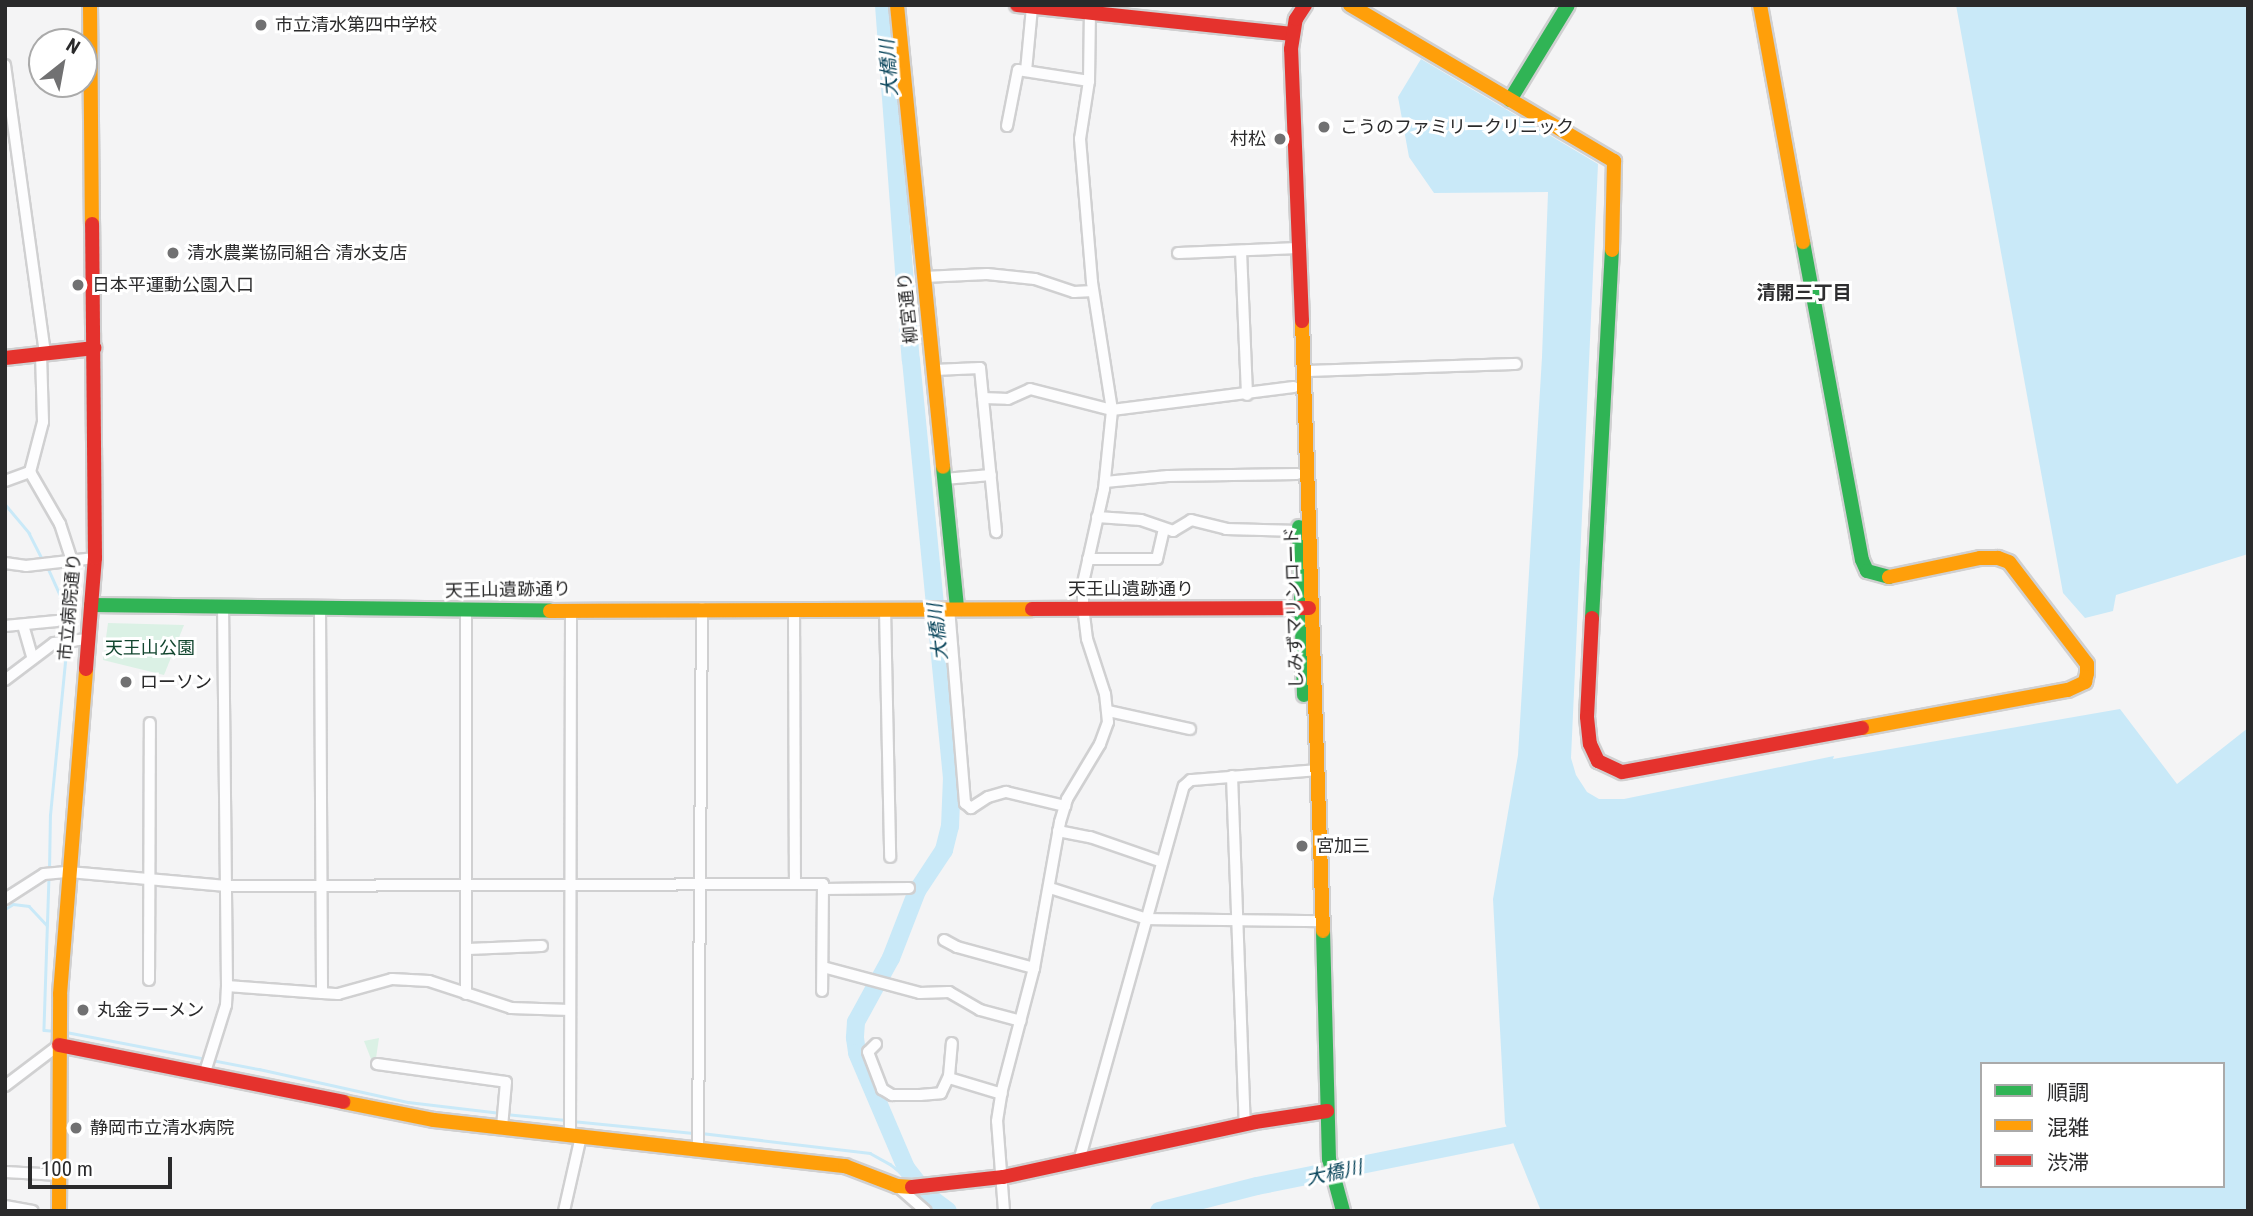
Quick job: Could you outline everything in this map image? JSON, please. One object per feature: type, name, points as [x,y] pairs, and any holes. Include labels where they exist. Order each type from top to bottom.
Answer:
[{"type":"main road","name":"市立病院通り","points":[[59,1211],[60,994],[95,558],[90,5]]},
{"type":"main road","name":"柳宮通り","points":[[897,5],[944,479],[951,608]]},
{"type":"main road","name":"しみずマリンロード","points":[[1294,5],[1287,33],[1294,248],[1294,387],[1299,531],[1308,608]]},
{"type":"main road","name":"しみずマリンロード","points":[[1287,33],[1305,5]]},
{"type":"main road","points":[[1350,5],[1614,161],[1616,170],[1587,718],[1590,744],[1598,761],[1622,772],[2077,687],[2085,682],[2087,664],[2008,562],[1998,558],[1980,558],[1884,578],[1867,571],[1862,560],[1760,5]]},
{"type":"main road","points":[[1510,100],[1568,5]]},
{"type":"main road","points":[[1025,6],[1091,9],[1287,33]]},
{"type":"main road","name":"しみずマリンロード","points":[[1294,248],[1305,371],[1311,770],[1323,1159],[1333,1211]]},
{"type":"main road","points":[[5,358],[94,348]]},
{"type":"main road","name":"天王山遺跡通り","points":[[91,605],[466,611],[702,608],[1308,608]]},
{"type":"main road","points":[[59,1045],[205,1072],[434,1121],[845,1166],[902,1186],[933,1186],[1003,1177],[1322,1111]]},
{"type":"main road","name":"しみずマリンロード","points":[[1331,1190],[1343,1211]]},
{"type":"street","points":[[1025,6],[1026,71]]},
{"type":"street","points":[[1004,1211],[997,1121],[1034,968],[1058,831],[1065,806],[1080,775],[1100,744],[1108,723],[1105,694],[1087,639],[1083,608],[1088,559],[1105,482],[1112,410],[1093,291],[1080,139],[1089,81],[1091,9]]},
{"type":"street","points":[[5,65],[43,354],[43,422],[30,472],[60,524],[72,560]]},
{"type":"street","points":[[1007,126],[1018,70],[1089,81]]},
{"type":"street","points":[[1178,253],[1294,248]]},
{"type":"street","points":[[1241,251],[1247,395]]},
{"type":"street","points":[[924,276],[987,274],[1035,279],[1074,292],[1093,291]]},
{"type":"street","points":[[1305,371],[1516,364]]},
{"type":"street","points":[[933,370],[980,368],[996,532]]},
{"type":"street","points":[[983,398],[1007,399],[1030,389],[1112,410],[1294,387]]},
{"type":"street","points":[[5,481],[30,472]]},
{"type":"street","points":[[1105,482],[1168,476],[1297,474]]},
{"type":"street","points":[[944,479],[990,475]]},
{"type":"street","points":[[1097,517],[1142,520],[1173,531],[1191,520],[1226,529],[1299,531]]},
{"type":"street","points":[[1088,559],[1157,559],[1164,529]]},
{"type":"street","points":[[5,563],[26,566],[95,558]]},
{"type":"street","points":[[320,608],[319,886],[322,993]]},
{"type":"street","points":[[698,1150],[702,608]]},
{"type":"street","points":[[951,608],[965,803],[971,808],[988,797],[1006,792],[1065,806]]},
{"type":"street","points":[[205,1072],[226,1005],[228,986],[223,609]]},
{"type":"street","points":[[565,1211],[576,1135],[570,1010],[571,609]]},
{"type":"street","points":[[794,609],[795,884]]},
{"type":"street","points":[[885,609],[890,857]]},
{"type":"street","points":[[466,611],[466,994]]},
{"type":"street","points":[[5,626],[57,621]]},
{"type":"street","points":[[23,625],[32,657]]},
{"type":"street","points":[[5,680],[54,643],[87,639]]},
{"type":"street","points":[[1108,711],[1190,729]]},
{"type":"street","points":[[149,723],[149,980]]},
{"type":"street","points":[[1079,1161],[1184,786],[1191,780],[1311,770]]},
{"type":"street","points":[[1232,776],[1245,1125]]},
{"type":"street","points":[[1058,831],[1090,837],[1162,862]]},
{"type":"street","points":[[5,899],[44,874],[69,872],[226,886],[823,884],[822,992]]},
{"type":"street","points":[[823,888],[909,888]]},
{"type":"street","points":[[1050,888],[1147,919],[1315,921]]},
{"type":"street","points":[[944,940],[957,947],[1034,968]]},
{"type":"street","points":[[467,949],[542,946]]},
{"type":"street","points":[[823,967],[920,993],[949,992],[980,1010],[1021,1021]]},
{"type":"street","points":[[228,986],[338,994],[392,979],[429,981],[511,1008],[570,1010]]},
{"type":"street","points":[[876,1044],[868,1052],[882,1089],[887,1093],[941,1093],[948,1078],[952,1043]]},
{"type":"street","points":[[5,1086],[59,1045]]},
{"type":"street","points":[[377,1065],[506,1082],[502,1127]]},
{"type":"street","points":[[948,1078],[1002,1094]]},
{"type":"street","points":[[5,1172],[60,1175]]},
{"type":"street","points":[[902,1186],[926,1211]]},
{"type":"street","points":[[5,1206],[33,1211]]},
{"type":"green space","name":"天王山公園","points":[[108,623],[184,625],[164,675],[103,660]]},
{"type":"green space","points":[[379,1038],[376,1058],[371,1059],[364,1041]]},
{"type":"water","points":[[1956,5],[2248,5],[2248,554],[2116,595],[2113,611],[2085,618],[2063,593]]},
{"type":"water","points":[[1421,59],[1598,164],[1571,758],[1576,775],[1587,792],[1599,799],[1624,799],[1834,756],[1833,759],[2120,709],[2177,784],[2248,728],[2248,1211],[1541,1211],[1505,1123],[1493,899],[1518,755],[1542,357],[1548,192],[1434,193],[1409,157],[1398,97]]},
{"type":"waterway","name":"大橋川","points":[[884,5],[911,360],[952,777],[950,826],[944,850],[917,891],[891,958],[856,1022],[855,1038],[857,1053],[906,1168],[928,1196],[948,1211]]},
{"type":"waterway","points":[[5,504],[29,533],[44,562]]},
{"type":"waterway","points":[[48,568],[70,617],[67,637]]},
{"type":"waterway","points":[[49,870],[50,815],[67,643]]},
{"type":"waterway","points":[[49,877],[44,1030],[56,1031]]},
{"type":"waterway","points":[[5,909],[13,904],[29,906],[47,925]]},
{"type":"waterway","points":[[66,1032],[259,1069],[408,1102],[500,1113]]},
{"type":"waterway","points":[[506,1114],[566,1120]]},
{"type":"waterway","points":[[572,1121],[695,1133]]},
{"type":"waterway","points":[[701,1133],[870,1153],[890,1164],[912,1182]]},
{"type":"waterway","name":"大橋川","points":[[1159,1211],[1257,1186],[1509,1135]]},
{"type":"waterway","name":"大橋川","points":[[922,1191],[928,1196]]},
{"type":"traffic: fast","points":[[1510,100],[1568,5]]},
{"type":"traffic: fast","points":[[1803,242],[1862,560],[1867,571],[1889,577]]},
{"type":"traffic: fast","points":[[1592,618],[1612,250]]},
{"type":"traffic: fast","points":[[943,467],[957,608]]},
{"type":"traffic: fast","points":[[1299,527],[1304,695]]},
{"type":"traffic: fast","points":[[91,605],[550,611]]},
{"type":"traffic: fast","points":[[1323,931],[1329,1159],[1343,1211]]},
{"type":"traffic: slow","points":[[90,5],[92,224]]},
{"type":"traffic: slow","points":[[897,5],[943,467]]},
{"type":"traffic: slow","points":[[1350,5],[1614,161],[1612,250]]},
{"type":"traffic: slow","points":[[1760,5],[1803,242]]},
{"type":"traffic: slow","points":[[1302,321],[1323,931]]},
{"type":"traffic: slow","points":[[1862,728],[2068,690],[2085,682],[2087,673],[2087,664],[2009,562],[1998,558],[1980,558],[1889,577]]},
{"type":"traffic: slow","points":[[550,611],[1032,609]]},
{"type":"traffic: slow","points":[[59,1211],[60,994],[86,669]]},
{"type":"traffic: slow","points":[[343,1102],[434,1120],[845,1166],[897,1186],[912,1187]]},
{"type":"traffic: jam","points":[[1017,5],[1292,34]]},
{"type":"traffic: jam","points":[[1302,321],[1291,49],[1296,19],[1305,5]]},
{"type":"traffic: jam","points":[[86,669],[95,558],[92,224]]},
{"type":"traffic: jam","points":[[5,358],[94,348]]},
{"type":"traffic: jam","points":[[1032,609],[1309,608]]},
{"type":"traffic: jam","points":[[1592,618],[1587,717],[1590,744],[1598,761],[1622,772],[1862,728]]},
{"type":"traffic: jam","points":[[59,1045],[343,1102]]},
{"type":"traffic: jam","points":[[912,1187],[1003,1177],[1255,1122],[1327,1111]]},
{"type":"place","name":"市立清水第四中学校","points":[[261,25]]},
{"type":"place","name":"こうのファミリークリニック","points":[[1324,127]]},
{"type":"place","name":"村松","points":[[1280,139]]},
{"type":"place","name":"清水農業協同組合 清水支店","points":[[173,253]]},
{"type":"place","name":"日本平運動公園入口","points":[[78,285]]},
{"type":"place","name":"ローソン","points":[[126,682]]},
{"type":"place","name":"宮加三","points":[[1302,846]]},
{"type":"place","name":"丸金ラーメン","points":[[83,1010]]},
{"type":"place","name":"静岡市立清水病院","points":[[76,1128]]},
{"type":"district","name":"清開三丁目","points":[[1804,293]]}]
